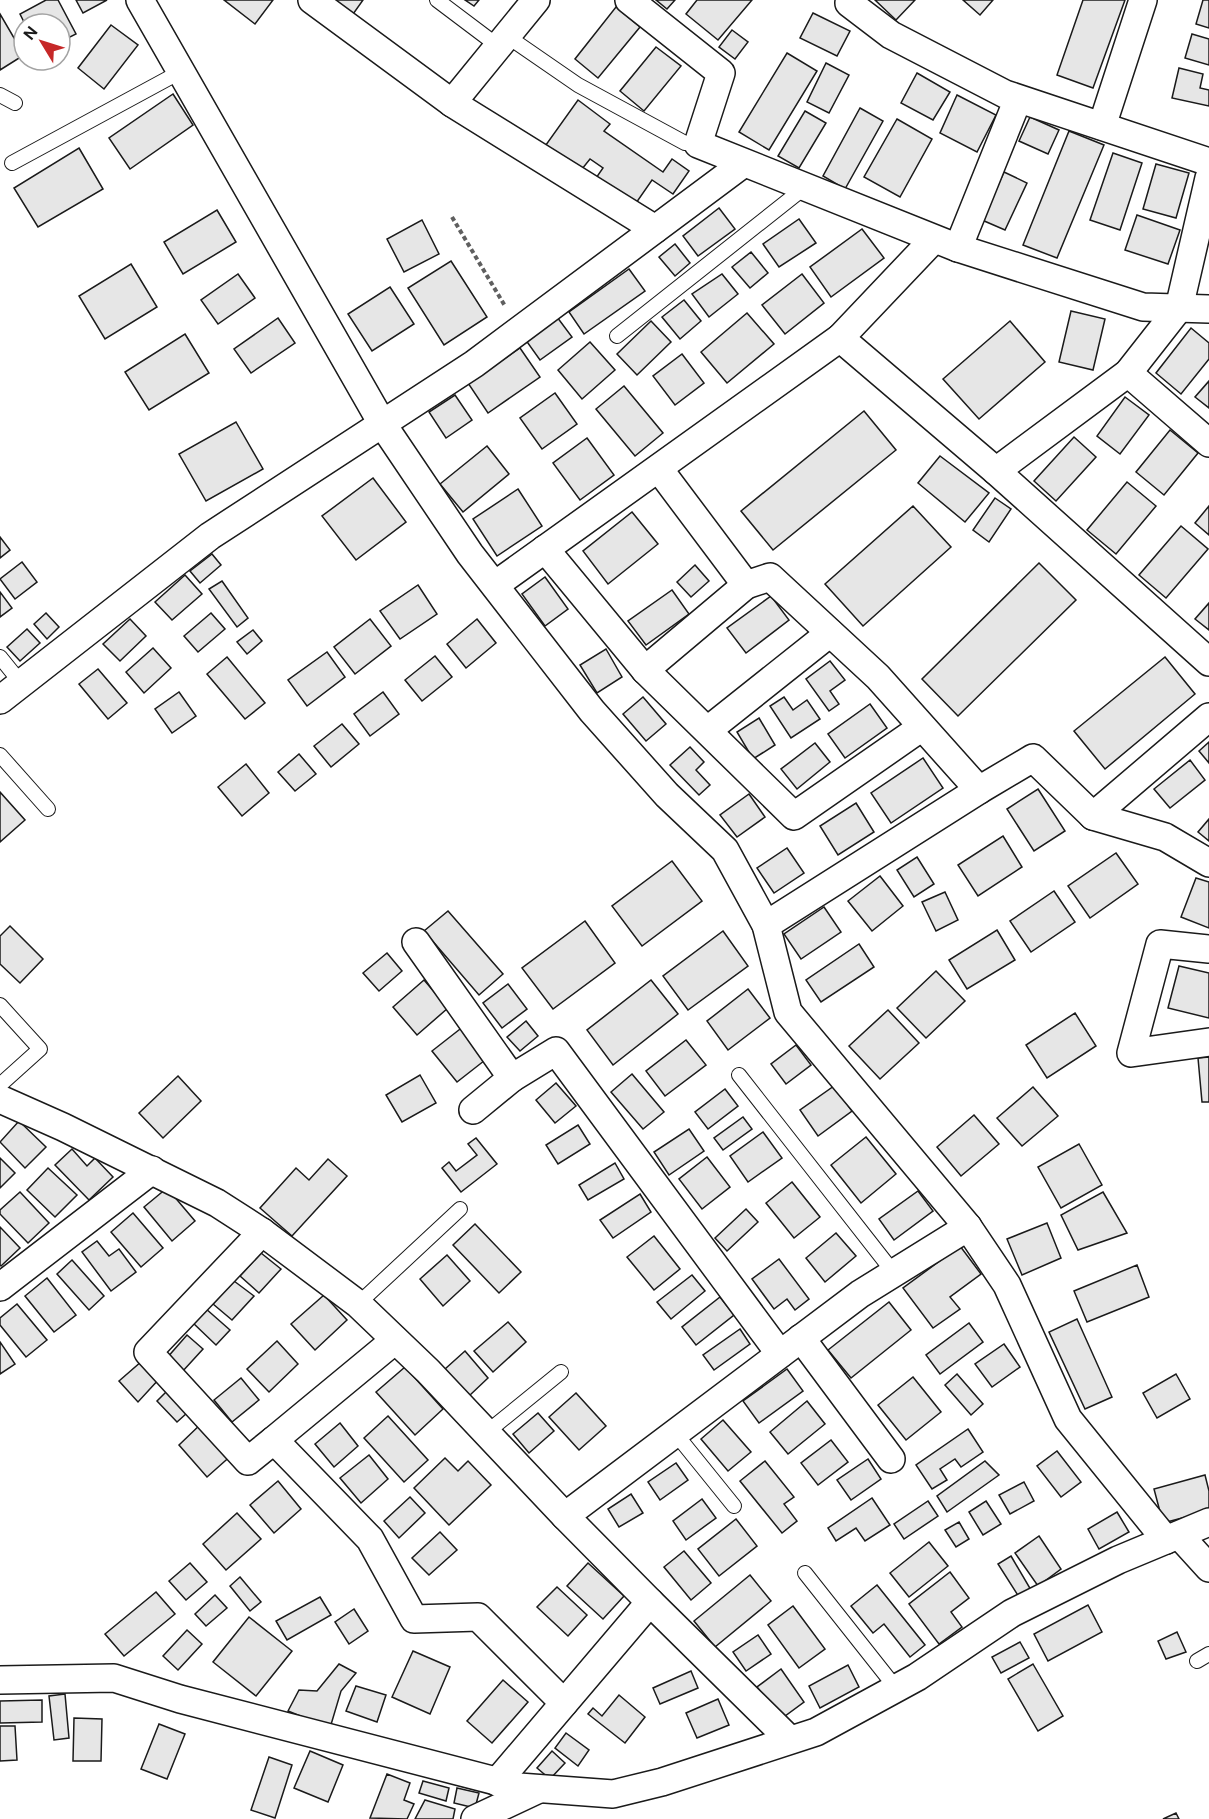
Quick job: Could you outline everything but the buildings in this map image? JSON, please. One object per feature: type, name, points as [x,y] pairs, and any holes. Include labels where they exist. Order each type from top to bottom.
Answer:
[{"type":"street","points":[[140,0],[383,425],[470,554],[592,711],[667,795],[725,850],[766,925],[788,1012],[968,1227],[1007,1285],[1068,1419],[1172,1537],[1209,1568]]},
{"type":"street","points":[[312,0],[452,103],[655,230]]},
{"type":"street","points":[[452,103],[536,0]]},
{"type":"street","points":[[629,0],[721,73],[698,144],[945,244],[1143,307],[1209,309]]},
{"type":"street","points":[[852,0],[849,3],[891,35],[1018,99],[1209,162]]},
{"type":"street","points":[[1102,126],[1143,0]]},
{"type":"street","points":[[495,585],[840,338],[945,244],[1018,99]]},
{"type":"street","points":[[0,700],[210,536],[383,425],[519,330],[744,163]]},
{"type":"street","points":[[996,471],[1128,373],[1179,308],[1209,178]]},
{"type":"street","points":[[840,338],[996,471],[1209,662]]},
{"type":"street","points":[[1128,373],[1209,443]]},
{"type":"street","points":[[659,469],[746,585]]},
{"type":"street","points":[[545,549],[645,670],[794,816],[922,726]]},
{"type":"street","points":[[645,670],[746,585],[770,577],[878,678],[979,790]]},
{"type":"street","points":[[708,730],[830,633]]},
{"type":"street","points":[[1093,816],[1209,717]]},
{"type":"street","points":[[766,925],[979,790],[1033,759],[1093,816],[1165,837],[1209,863]]},
{"type":"street","points":[[416,942],[512,1078]]},
{"type":"street","points":[[1209,949],[1160,944],[1131,1053],[1209,1042]]},
{"type":"street","points":[[473,1110],[512,1078],[556,1052],[780,1354]]},
{"type":"street","points":[[0,1099],[63,1126],[217,1203],[262,1232],[358,1304],[650,1602],[789,1739]]},
{"type":"street","points":[[0,1287],[152,1170]]},
{"type":"street","points":[[565,1516],[861,1294],[968,1227]]},
{"type":"street","points":[[262,1232],[148,1352],[248,1461],[395,1340]]},
{"type":"street","points":[[801,1338],[891,1459]]},
{"type":"street","points":[[274,1440],[370,1539],[414,1618],[478,1617],[564,1703]]},
{"type":"street","points":[[0,1680],[114,1678],[202,1706],[497,1782],[539,1789],[613,1794],[663,1782],[816,1732],[896,1689],[1012,1613],[1172,1537],[1209,1522]]},
{"type":"street","points":[[497,1782],[650,1602]]},
{"type":"street","points":[[475,1819],[539,1789]]},
{"type":"lane","points":[[437,0],[502,41],[578,84],[685,143],[698,144]]},
{"type":"lane","points":[[12,163],[180,72]]},
{"type":"lane","points":[[0,95],[15,103]]},
{"type":"lane","points":[[617,336],[804,188]]},
{"type":"lane","points":[[0,657],[21,683]]},
{"type":"lane","points":[[0,755],[48,809]]},
{"type":"lane","points":[[0,1005],[40,1050],[0,1085]]},
{"type":"lane","points":[[739,1074],[894,1274]]},
{"type":"lane","points":[[358,1304],[460,1209]]},
{"type":"lane","points":[[486,1433],[561,1372]]},
{"type":"lane","points":[[675,1433],[734,1506]]},
{"type":"lane","points":[[805,1573],[896,1689]]},
{"type":"path","points":[[452,217],[519,330]]}]
